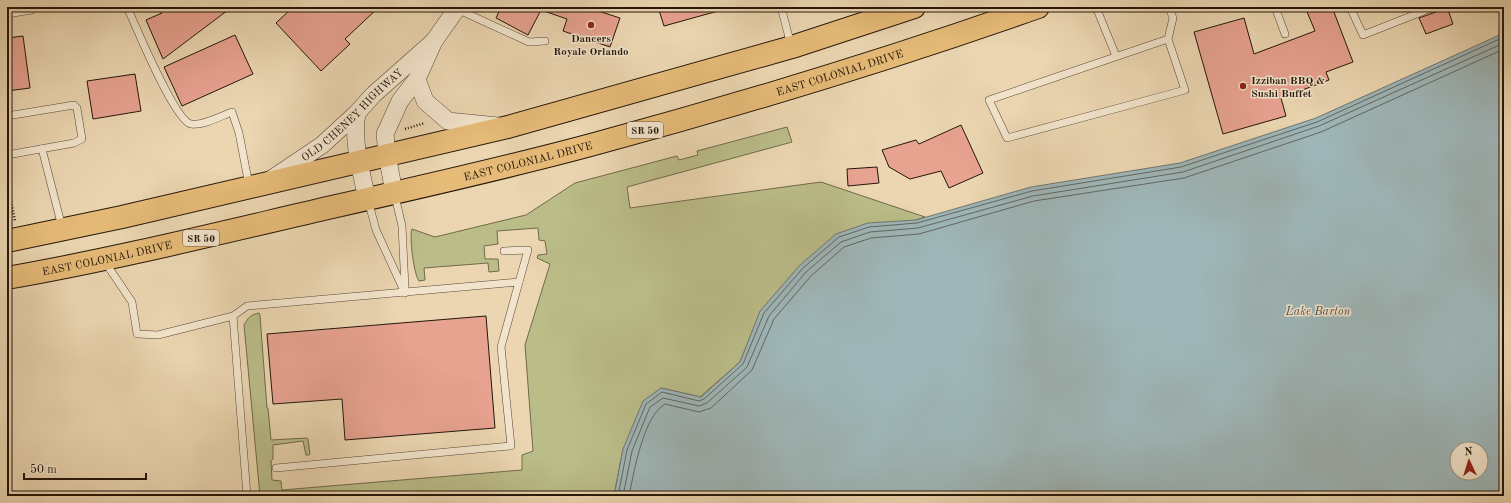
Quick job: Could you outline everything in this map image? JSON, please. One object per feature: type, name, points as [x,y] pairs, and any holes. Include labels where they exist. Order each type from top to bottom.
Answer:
[{"type":"highway","name":"EAST COLONIAL DRIVE","points":[[7,278],[103,260],[394,193],[588,146],[686,119],[906,52],[1016,12],[1038,7]]},
{"type":"highway","points":[[11,231],[63,230],[386,154],[508,127],[792,47],[909,8]]},
{"type":"street","points":[[7,11],[31,7]]},
{"type":"street","name":"OLD CHENEY HIGHWAY","points":[[394,193],[386,154],[385,134],[387,128],[400,101],[417,79],[434,41],[457,8]]},
{"type":"street","name":"OLD CHENEY HIGHWAY","points":[[257,185],[322,145],[357,113],[373,95],[434,41]]},
{"type":"street","points":[[417,79],[425,101],[448,121],[508,127]]},
{"type":"street","points":[[357,113],[355,142],[367,199]]},
{"type":"lane","points":[[127,7],[171,101],[186,122],[198,124],[232,112],[257,185]]},
{"type":"lane","points":[[781,7],[792,47]]},
{"type":"lane","points":[[1096,7],[1116,56]]},
{"type":"lane","points":[[1168,39],[989,100],[1007,138],[1185,90],[1168,39],[1173,18],[1169,7]]},
{"type":"lane","points":[[1275,7],[1285,34]]},
{"type":"lane","points":[[1350,7],[1363,35],[1434,7]]},
{"type":"lane","points":[[457,8],[529,42],[545,41]]},
{"type":"lane","points":[[7,116],[74,104],[77,108],[82,139],[80,141],[7,155]]},
{"type":"lane","points":[[42,149],[63,230]]},
{"type":"lane","points":[[394,193],[402,226],[405,293]]},
{"type":"lane","points":[[367,199],[376,230],[405,293]]},
{"type":"lane","points":[[276,468],[511,446],[501,347],[528,250],[504,251]]},
{"type":"lane","points":[[103,260],[132,302],[137,334],[158,335],[233,316],[246,306],[519,282]]},
{"type":"lane","points":[[233,316],[248,496]]},
{"type":"path","points":[[403,129],[426,123]]},
{"type":"path","points":[[7,181],[11,231]]},
{"type":"green space","points":[[787,127],[792,142],[627,187],[630,208],[821,182],[925,217],[916,220],[761,311],[740,362],[700,397],[661,388],[623,449],[614,496],[260,496],[244,325],[248,318],[252,315],[259,313],[260,316],[271,440],[308,439],[309,455],[306,455],[303,441],[273,445],[273,459],[271,461],[272,480],[281,481],[282,490],[522,470],[522,455],[533,451],[525,345],[550,264],[537,258],[538,255],[547,254],[545,241],[539,240],[538,228],[497,231],[498,244],[484,246],[485,259],[498,259],[499,271],[489,272],[488,263],[424,268],[425,280],[419,281],[412,256],[412,229],[435,237],[526,215],[575,183],[677,156],[679,160],[698,155],[697,151]]},
{"type":"water","name":"Lake Barton","points":[[1504,33],[1504,496],[614,496],[623,449],[643,401],[661,388],[701,397],[740,362],[760,311],[800,265],[836,234],[868,223],[916,220],[1031,187],[1180,163],[1316,118]]},
{"type":"building","points":[[159,7],[232,7],[163,59],[146,20],[162,13]]},
{"type":"building","points":[[293,7],[379,7],[345,39],[350,44],[321,71],[276,23]]},
{"type":"building","name":"Dancers Royale Orlando","points":[[501,7],[586,7],[620,18],[610,47],[563,31],[567,19],[541,10],[528,35],[496,18]]},
{"type":"building","points":[[658,7],[717,7],[718,11],[664,26]]},
{"type":"building","points":[[1305,7],[1332,7],[1353,62],[1326,72],[1329,80],[1281,98],[1286,116],[1223,134],[1194,32],[1244,18],[1254,54],[1315,31]]},
{"type":"building","points":[[1442,7],[1447,7],[1453,24],[1426,34],[1419,18],[1436,12]]},
{"type":"building","points":[[235,35],[253,74],[182,106],[164,67]]},
{"type":"building","points":[[23,36],[30,88],[7,91],[7,38]]},
{"type":"building","points":[[135,74],[141,111],[93,119],[87,81]]},
{"type":"building","points":[[961,125],[983,173],[949,188],[941,171],[910,179],[889,167],[882,150],[916,140],[919,144]]},
{"type":"building","points":[[877,167],[879,183],[848,186],[847,169]]},
{"type":"building","points":[[486,316],[495,428],[345,440],[342,399],[273,404],[267,334]]},
{"type":"place","name":"Dancers Royale Orlando","points":[[591,25]]},
{"type":"place","name":"Izziban BBQ & Sushi Buffet","points":[[1243,86]]}]
